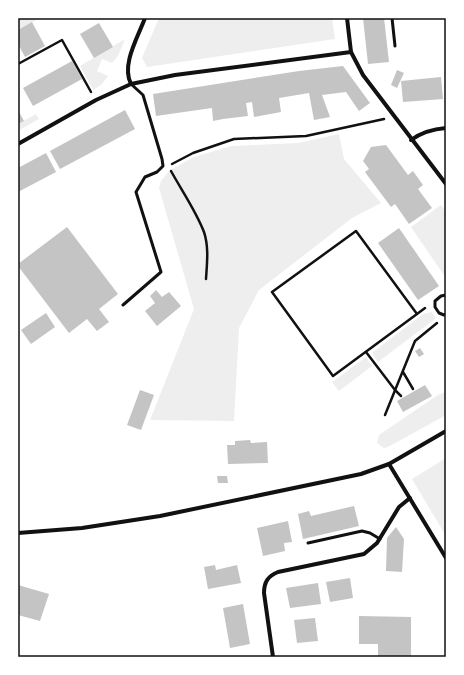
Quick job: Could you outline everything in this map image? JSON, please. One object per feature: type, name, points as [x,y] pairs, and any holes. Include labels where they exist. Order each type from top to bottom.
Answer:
[{"type":"street","points":[[131,84],[128,78],[129,60],[145,18]]},
{"type":"street","points":[[347,18],[351,52],[363,75],[446,184]]},
{"type":"street","points":[[18,144],[96,100],[131,84],[175,75],[351,52]]},
{"type":"street","points":[[411,140],[434,129],[446,128]]},
{"type":"street","points":[[18,533],[82,528],[160,516],[361,474],[389,464],[446,431]]},
{"type":"street","points":[[389,464],[446,558]]},
{"type":"street","points":[[273,657],[264,593],[264,584],[270,575],[364,554],[377,543],[399,507],[410,498]]},
{"type":"lane","points":[[392,18],[395,46]]},
{"type":"lane","points":[[122,305],[161,272],[136,192],[145,177],[157,172],[163,166],[162,159],[143,95],[131,84]]},
{"type":"lane","points":[[445,315],[438,313],[435,308],[435,301],[441,296],[446,295]]},
{"type":"lane","points":[[308,543],[362,531],[370,533],[380,539]]},
{"type":"path","points":[[18,64],[62,40],[96,100]]},
{"type":"path","points":[[163,166],[171,165],[193,153],[234,139],[306,136],[385,119],[393,114]]},
{"type":"path","points":[[163,166],[170,170],[204,233],[207,252],[206,279]]},
{"type":"path","points":[[417,314],[356,230],[272,292],[333,376],[435,301]]},
{"type":"path","points":[[385,415],[415,341],[445,315]]},
{"type":"path","points":[[366,352],[401,396]]},
{"type":"path","points":[[403,371],[412,389]]},
{"type":"shaded area","points":[[18,18],[40,18],[18,30]]},
{"type":"shaded area","points":[[159,18],[332,18],[335,39],[147,67],[142,58]]},
{"type":"shaded area","points":[[125,39],[118,56],[112,63],[102,59],[97,71],[108,76],[102,84],[93,90],[80,66]]},
{"type":"shaded area","points":[[36,114],[39,119],[18,131],[18,124]]},
{"type":"shaded area","points":[[339,134],[344,159],[381,203],[352,218],[259,290],[239,328],[234,421],[150,420],[194,309],[159,188],[161,181],[170,170],[194,157],[231,146],[298,143]]},
{"type":"shaded area","points":[[441,205],[446,212],[446,278],[411,227]]},
{"type":"shaded area","points":[[432,312],[436,318],[378,362],[372,353],[423,314]]},
{"type":"shaded area","points":[[366,357],[372,366],[339,391],[332,382]]},
{"type":"shaded area","points":[[446,392],[446,415],[388,447],[384,448],[377,443],[379,435],[438,395]]},
{"type":"shaded area","points":[[446,458],[446,536],[412,479]]},
{"type":"building","points":[[363,18],[384,18],[389,62],[368,64]]},
{"type":"building","points":[[32,22],[45,46],[25,57],[18,44],[18,30]]},
{"type":"building","points":[[99,23],[113,47],[94,58],[80,34]]},
{"type":"building","points":[[72,61],[82,79],[33,106],[23,88]]},
{"type":"building","points":[[343,66],[370,103],[359,111],[346,92],[322,95],[330,117],[314,120],[309,93],[279,98],[281,112],[254,117],[252,102],[246,103],[248,116],[213,121],[212,108],[156,116],[153,94],[299,71]]},
{"type":"building","points":[[397,70],[404,73],[397,88],[391,85]]},
{"type":"building","points":[[441,77],[443,99],[403,102],[401,81]]},
{"type":"building","points":[[18,110],[24,121],[18,124]]},
{"type":"building","points":[[125,110],[135,129],[60,169],[50,151]]},
{"type":"building","points":[[386,145],[408,175],[413,171],[423,185],[418,189],[432,208],[409,224],[395,204],[391,207],[365,172],[369,169],[363,161],[371,147]]},
{"type":"building","points":[[46,153],[56,172],[18,192],[18,168]]},
{"type":"building","points":[[67,227],[118,294],[99,309],[109,322],[97,331],[87,319],[69,333],[18,266],[18,264]]},
{"type":"building","points":[[399,228],[439,286],[418,300],[378,243]]},
{"type":"building","points":[[156,290],[162,297],[169,292],[181,306],[157,326],[145,311],[155,303],[150,296]]},
{"type":"building","points":[[46,313],[55,327],[31,344],[21,330]]},
{"type":"building","points":[[420,348],[424,354],[419,357],[415,351]]},
{"type":"building","points":[[425,385],[432,396],[403,412],[397,401]]},
{"type":"building","points":[[140,390],[154,395],[141,430],[127,425]]},
{"type":"building","points":[[250,440],[251,443],[267,442],[268,463],[228,464],[227,445],[235,445],[235,441]]},
{"type":"building","points":[[217,476],[227,476],[228,483],[218,483]]},
{"type":"building","points":[[354,506],[359,526],[303,539],[298,514],[309,511],[311,516]]},
{"type":"building","points":[[288,521],[292,542],[284,543],[285,551],[263,556],[257,528]]},
{"type":"building","points":[[396,527],[404,539],[402,572],[386,571],[387,538]]},
{"type":"building","points":[[215,565],[216,570],[237,565],[241,583],[208,589],[204,567]]},
{"type":"building","points":[[350,578],[353,598],[330,602],[326,582]]},
{"type":"building","points":[[318,583],[321,604],[290,608],[286,588]]},
{"type":"building","points":[[18,585],[49,594],[40,621],[18,615]]},
{"type":"building","points":[[243,604],[250,644],[230,648],[223,608]]},
{"type":"building","points":[[359,616],[411,617],[411,657],[378,657],[378,644],[359,644]]},
{"type":"building","points":[[315,618],[318,641],[297,643],[294,620]]}]
